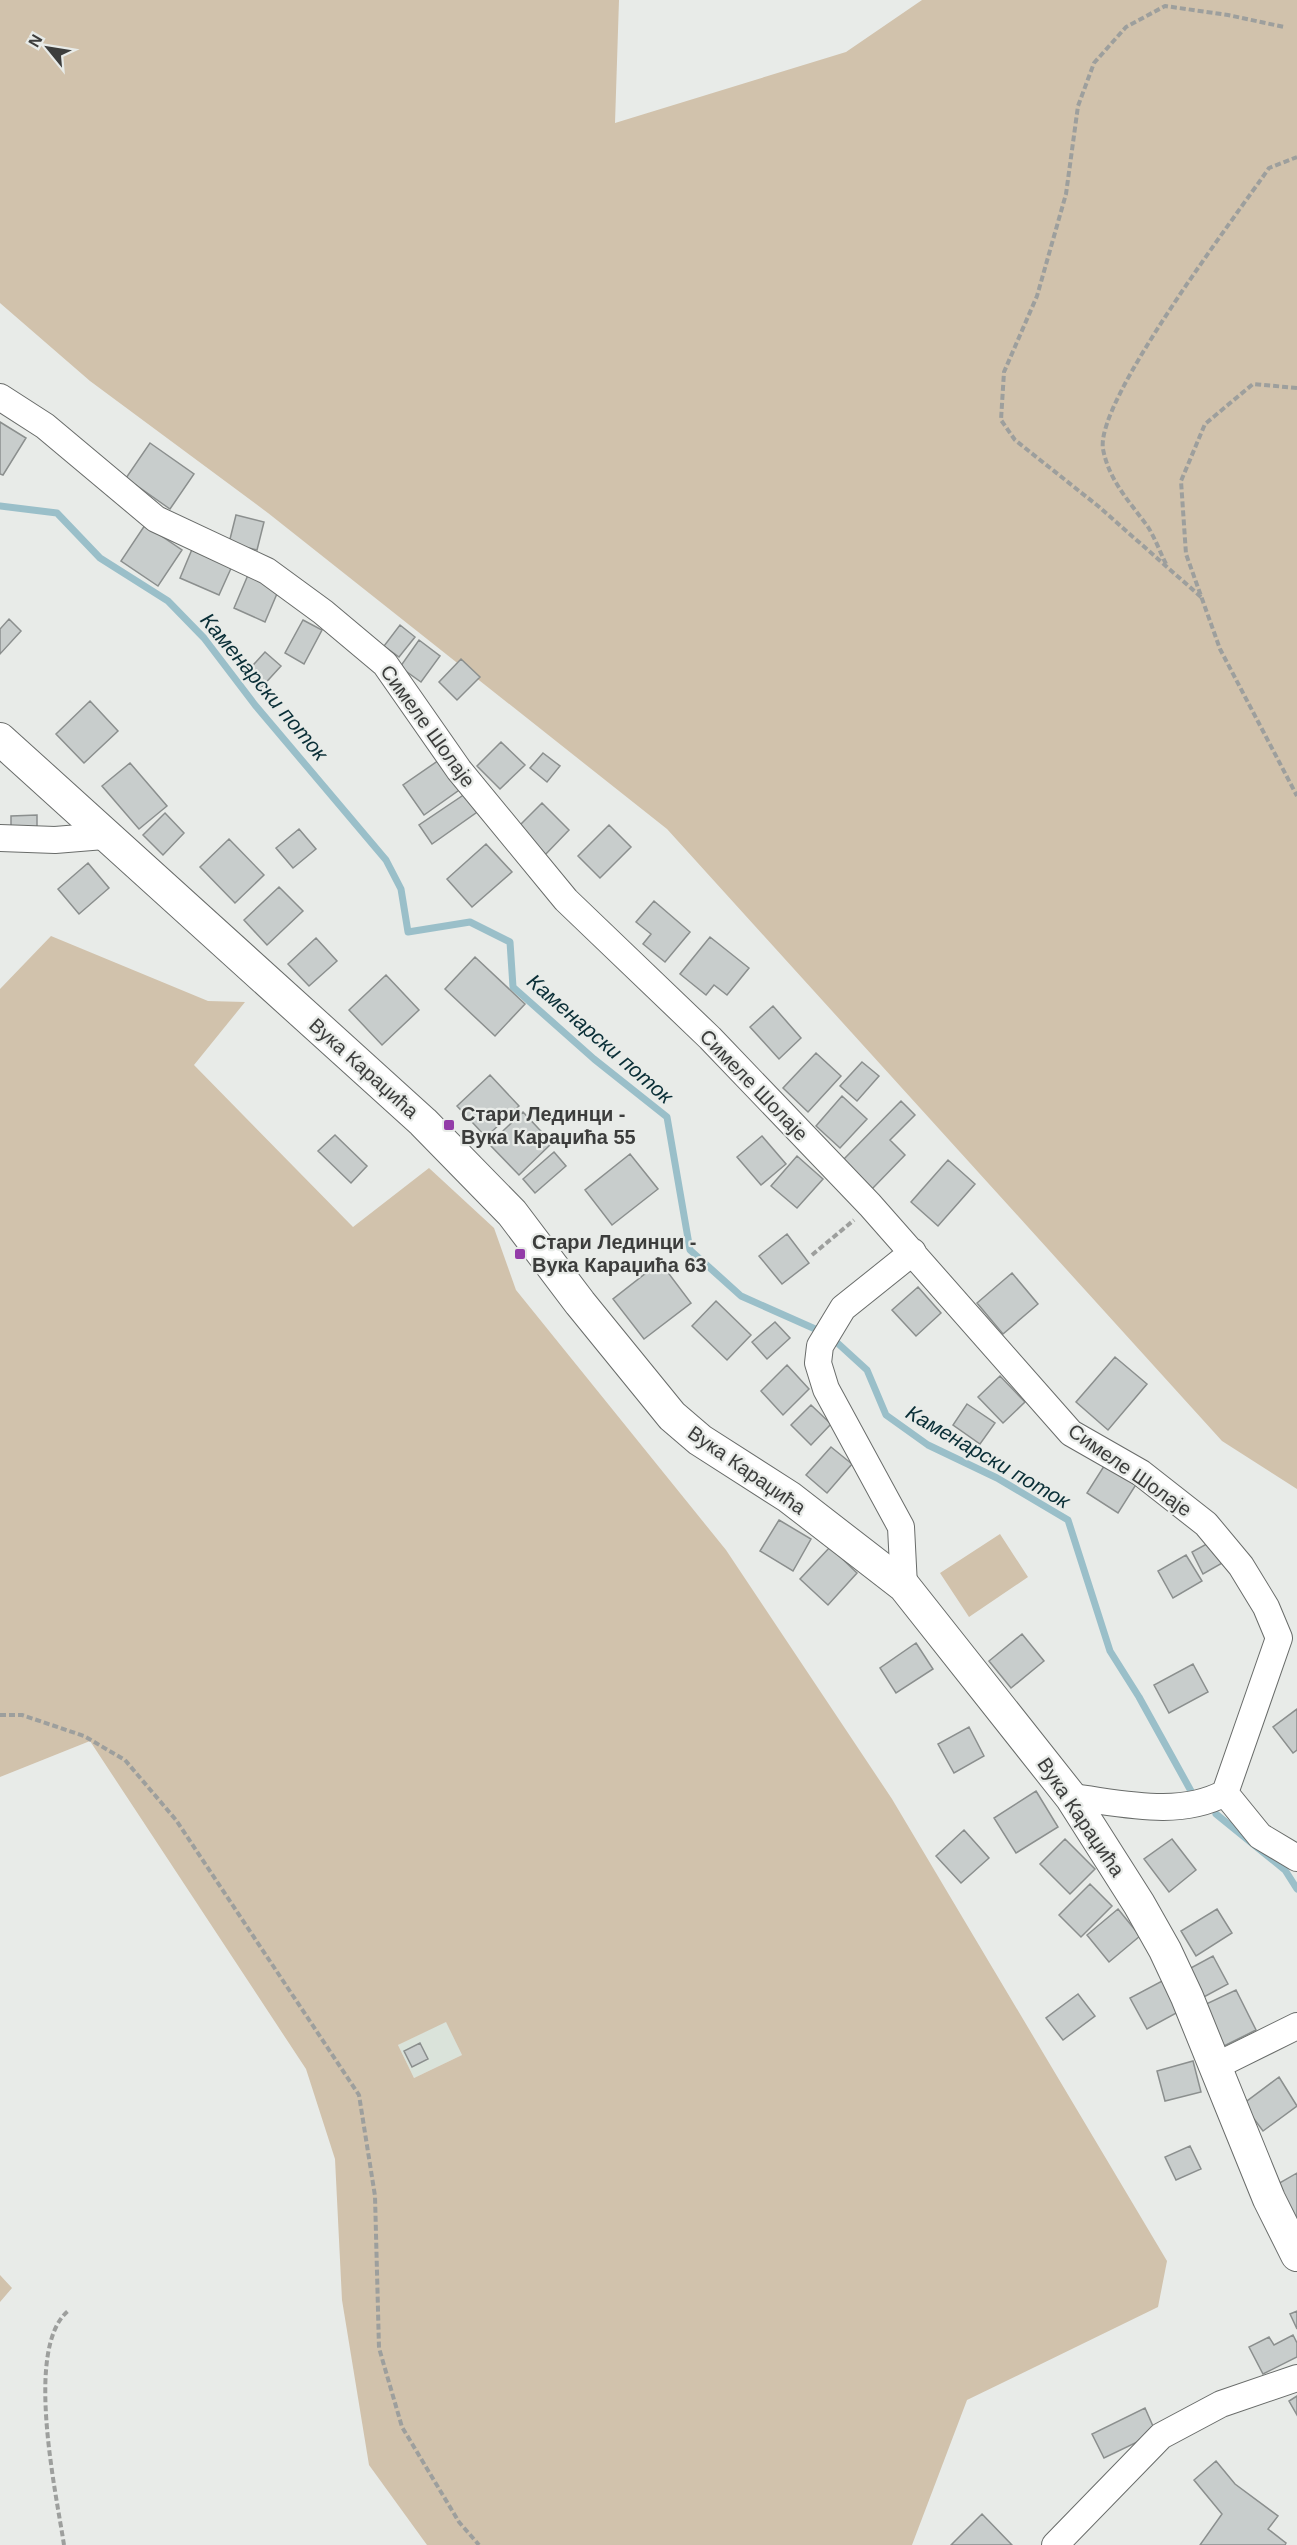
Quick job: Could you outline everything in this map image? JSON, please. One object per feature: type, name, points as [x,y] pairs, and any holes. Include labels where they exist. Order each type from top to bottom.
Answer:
[{"type":"street","name":"Симеле Шолаје","points":[[0,397],[45,426],[156,519],[267,571],[323,612],[385,664],[459,770],[566,900],[710,1038],[870,1205],[1071,1432],[1141,1473],[1206,1524],[1241,1566],[1266,1607],[1288,1635],[1225,1793]]},
{"type":"street","name":"Вука Караџића","points":[[0,739],[104,836],[432,1130],[512,1213],[580,1303],[672,1416],[700,1440],[789,1497],[904,1586],[1071,1797],[1166,1950],[1216,2066],[1269,2199],[1297,2255]]},
{"type":"street","points":[[0,838],[55,840],[104,836]]},
{"type":"street","points":[[904,1586],[901,1527],[826,1389],[818,1363],[820,1347],[831,1323],[843,1308],[913,1252]]},
{"type":"street","points":[[1071,1797],[1157,1807],[1186,1806],[1213,1799],[1225,1793],[1260,1836],[1297,1858]]},
{"type":"street","points":[[1216,2066],[1297,2026]]},
{"type":"street","points":[[1055,2545],[1161,2436],[1221,2404],[1297,2378]]},
{"type":"path","points":[[1201,597],[1098,506],[1015,440],[1001,420],[1004,372],[1040,284],[1066,194],[1078,106],[1094,63],[1126,27],[1165,6],[1228,15],[1284,27]]},
{"type":"path","points":[[1167,567],[1149,529],[1119,491],[1103,447],[1108,414],[1148,342],[1269,168],[1297,157]]},
{"type":"path","points":[[1297,388],[1253,384],[1205,424],[1181,481],[1186,554],[1220,649],[1297,796]]},
{"type":"path","points":[[812,1255],[870,1205]]},
{"type":"path","points":[[0,1715],[22,1715],[84,1736],[125,1760],[176,1820],[359,2095],[375,2196],[379,2348],[402,2427],[459,2522],[479,2545]]},
{"type":"path","points":[[64,2545],[45,2418],[49,2350],[58,2319],[68,2311]]},
{"type":"shaded area","points":[[0,0],[619,0],[615,123],[846,52],[922,0],[1297,0],[1297,1489],[1222,1441],[667,829],[268,513],[90,381],[0,303]]},
{"type":"shaded area","points":[[51,936],[208,1001],[245,1002],[194,1065],[353,1227],[429,1168],[494,1228],[516,1290],[726,1550],[892,1799],[1167,2261],[1158,2307],[967,2400],[912,2545],[427,2545],[369,2465],[342,2300],[335,2159],[306,2069],[90,1741],[0,1777],[0,989]],"holes":[[[446,2022],[462,2055],[414,2078],[398,2045]]]},
{"type":"shaded area","points":[[1000,1534],[1028,1577],[969,1617],[940,1573]]},
{"type":"shaded area","points":[[446,2021],[462,2055],[414,2078],[398,2045]]},
{"type":"shaded area","points":[[0,2275],[12,2288],[0,2302]]},
{"type":"building","points":[[0,422],[26,438],[3,475],[0,474]]},
{"type":"building","points":[[150,443],[194,474],[170,509],[126,478]]},
{"type":"building","points":[[236,515],[264,522],[257,550],[229,543]]},
{"type":"building","points":[[145,525],[182,550],[158,586],[121,561]]},
{"type":"building","points":[[193,547],[233,564],[219,595],[180,578]]},
{"type":"building","points":[[248,575],[279,589],[265,622],[234,608]]},
{"type":"building","points":[[9,619],[21,631],[0,654],[0,629]]},
{"type":"building","points":[[303,620],[322,630],[304,664],[285,653]]},
{"type":"building","points":[[400,625],[415,637],[399,657],[384,646]]},
{"type":"building","points":[[419,640],[440,656],[421,682],[400,667]]},
{"type":"building","points":[[265,652],[281,666],[260,689],[244,675]]},
{"type":"building","points":[[461,659],[480,677],[457,700],[439,682]]},
{"type":"building","points":[[90,701],[118,731],[84,763],[56,734]]},
{"type":"building","points":[[501,742],[525,765],[500,789],[477,766]]},
{"type":"building","points":[[543,753],[560,766],[547,782],[530,768]]},
{"type":"building","points":[[442,758],[462,788],[424,815],[403,785]]},
{"type":"building","points":[[130,763],[167,806],[139,829],[102,786]]},
{"type":"building","points":[[468,792],[480,810],[432,844],[419,825]]},
{"type":"building","points":[[542,803],[569,830],[544,856],[517,828]]},
{"type":"building","points":[[165,813],[184,833],[163,855],[143,835]]},
{"type":"building","points":[[37,815],[37,829],[11,830],[11,816]]},
{"type":"building","points":[[609,825],[631,847],[600,878],[578,856]]},
{"type":"building","points":[[299,829],[316,849],[293,868],[276,848]]},
{"type":"building","points":[[229,839],[264,875],[235,903],[200,867]]},
{"type":"building","points":[[486,844],[512,872],[472,907],[447,879]]},
{"type":"building","points":[[88,863],[109,888],[79,914],[58,889]]},
{"type":"building","points":[[279,887],[303,911],[267,945],[244,920]]},
{"type":"building","points":[[654,901],[690,932],[665,962],[643,944],[651,934],[636,922]]},
{"type":"building","points":[[710,937],[749,968],[727,995],[714,985],[706,995],[680,974]]},
{"type":"building","points":[[316,938],[337,961],[309,986],[288,964]]},
{"type":"building","points":[[475,957],[525,1004],[495,1036],[445,989]]},
{"type":"building","points":[[386,975],[419,1010],[382,1045],[349,1010]]},
{"type":"building","points":[[773,1006],[801,1038],[779,1059],[750,1027]]},
{"type":"building","points":[[816,1053],[841,1076],[808,1112],[783,1088]]},
{"type":"building","points":[[862,1062],[879,1076],[857,1101],[840,1086]]},
{"type":"building","points":[[490,1075],[519,1106],[486,1137],[457,1106]]},
{"type":"building","points":[[842,1096],[867,1119],[840,1148],[816,1126]]},
{"type":"building","points":[[901,1101],[915,1115],[890,1140],[905,1155],[872,1189],[843,1160]]},
{"type":"building","points":[[523,1112],[552,1143],[519,1175],[489,1144]]},
{"type":"building","points":[[335,1135],[367,1166],[351,1183],[318,1151]]},
{"type":"building","points":[[762,1136],[786,1164],[761,1185],[737,1157]]},
{"type":"building","points":[[554,1152],[566,1166],[535,1193],[523,1179]]},
{"type":"building","points":[[630,1154],[658,1189],[612,1225],[585,1190]]},
{"type":"building","points":[[797,1156],[823,1179],[797,1208],[771,1186]]},
{"type":"building","points":[[948,1160],[975,1184],[938,1226],[911,1202]]},
{"type":"building","points":[[787,1234],[809,1263],[782,1284],[759,1256]]},
{"type":"building","points":[[660,1262],[691,1303],[644,1339],[613,1299]]},
{"type":"building","points":[[1012,1273],[1038,1304],[1003,1334],[977,1303]]},
{"type":"building","points":[[918,1287],[941,1313],[916,1336],[892,1310]]},
{"type":"building","points":[[716,1301],[751,1335],[727,1360],[692,1326]]},
{"type":"building","points":[[775,1322],[790,1338],[767,1359],[752,1342]]},
{"type":"building","points":[[1115,1357],[1147,1384],[1108,1430],[1076,1402]]},
{"type":"building","points":[[787,1365],[809,1389],[783,1415],[761,1391]]},
{"type":"building","points":[[1000,1376],[1025,1402],[1003,1423],[978,1397]]},
{"type":"building","points":[[967,1404],[995,1423],[980,1444],[953,1425]]},
{"type":"building","points":[[811,1405],[831,1424],[811,1445],[791,1425]]},
{"type":"building","points":[[831,1447],[852,1464],[827,1493],[806,1475]]},
{"type":"building","points":[[1106,1463],[1137,1483],[1118,1513],[1087,1493]]},
{"type":"building","points":[[779,1520],[811,1539],[793,1571],[760,1551]]},
{"type":"building","points":[[1212,1541],[1224,1562],[1203,1574],[1192,1552]]},
{"type":"building","points":[[830,1547],[857,1573],[828,1605],[800,1579]]},
{"type":"building","points":[[1186,1555],[1202,1581],[1173,1598],[1158,1571]]},
{"type":"building","points":[[1022,1634],[1044,1661],[1011,1688],[989,1661]]},
{"type":"building","points":[[916,1643],[933,1669],[896,1693],[880,1668]]},
{"type":"building","points":[[1193,1664],[1208,1692],[1169,1713],[1154,1685]]},
{"type":"building","points":[[1297,1709],[1297,1750],[1293,1753],[1273,1727]]},
{"type":"building","points":[[969,1727],[984,1756],[954,1773],[938,1744]]},
{"type":"building","points":[[1036,1791],[1058,1827],[1016,1853],[994,1818]]},
{"type":"building","points":[[964,1830],[989,1858],[961,1883],[936,1856]]},
{"type":"building","points":[[1065,1839],[1095,1869],[1070,1894],[1040,1864]]},
{"type":"building","points":[[1172,1839],[1196,1870],[1169,1892],[1144,1859]]},
{"type":"building","points":[[1090,1884],[1112,1906],[1081,1937],[1059,1915]]},
{"type":"building","points":[[1118,1909],[1140,1936],[1109,1962],[1087,1935]]},
{"type":"building","points":[[1217,1909],[1232,1933],[1196,1956],[1181,1931]]},
{"type":"building","points":[[1213,1956],[1228,1984],[1202,1998],[1187,1970]]},
{"type":"building","points":[[1164,1980],[1180,2011],[1147,2029],[1130,1998]]},
{"type":"building","points":[[1236,1990],[1256,2030],[1224,2046],[1204,2005]]},
{"type":"building","points":[[1078,1994],[1095,2016],[1063,2040],[1046,2018]]},
{"type":"building","points":[[420,2043],[428,2059],[412,2067],[404,2051]]},
{"type":"building","points":[[1193,2061],[1201,2092],[1165,2101],[1157,2071]]},
{"type":"building","points":[[1279,2077],[1297,2106],[1263,2131],[1243,2104]]},
{"type":"building","points":[[1190,2146],[1201,2169],[1176,2180],[1165,2157]]},
{"type":"building","points":[[1297,2173],[1297,2224],[1276,2185]]},
{"type":"building","points":[[1297,2311],[1297,2329],[1290,2314]]},
{"type":"building","points":[[1293,2335],[1297,2343],[1297,2357],[1263,2374],[1249,2347],[1269,2337],[1274,2345]]},
{"type":"building","points":[[1297,2396],[1297,2415],[1289,2401]]},
{"type":"building","points":[[1145,2408],[1156,2433],[1104,2458],[1092,2434]]},
{"type":"building","points":[[1216,2461],[1235,2484],[1278,2516],[1268,2529],[1286,2543],[1285,2545],[1200,2545],[1222,2514],[1194,2480]]},
{"type":"building","points":[[982,2514],[1012,2545],[951,2545]]},
{"type":"waterway","name":"Каменарски поток","points":[[0,506],[57,513],[100,558],[168,601],[204,638],[255,705],[386,860],[401,889],[408,932],[470,922],[510,942],[513,987],[594,1059],[667,1117],[690,1250],[741,1296],[822,1332]]},
{"type":"waterway","name":"Каменарски поток","points":[[832,1338],[867,1370],[886,1415],[928,1445],[997,1478],[1068,1520],[1110,1651],[1139,1697],[1191,1791]]},
{"type":"waterway","name":"Каменарски поток","points":[[1216,1814],[1285,1870],[1297,1889]]},
{"type":"place","name":"Стари Лединци - Вука Караџића 55","points":[[449,1125]]},
{"type":"place","name":"Стари Лединци - Вука Караџића 63","points":[[520,1254]]}]
